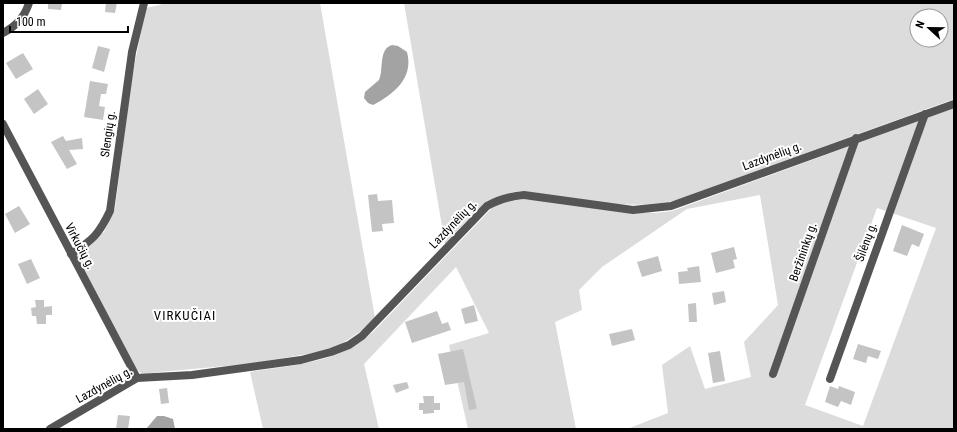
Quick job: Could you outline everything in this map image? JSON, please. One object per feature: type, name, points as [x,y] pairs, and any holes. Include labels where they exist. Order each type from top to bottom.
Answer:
[{"type":"street","points":[[3,33],[14,27],[23,18],[29,3]]},
{"type":"street","name":"Slengių g.","points":[[71,254],[87,244],[101,230],[110,210],[132,52],[144,3]]},
{"type":"street","name":"Lazdynėlių g.","points":[[50,429],[137,378],[192,375],[285,363],[331,352],[349,345],[362,336],[486,206],[498,200],[512,196],[524,195],[633,210],[671,206],[856,138],[954,104]]},
{"type":"street","name":"Šilėnų g.","points":[[830,379],[925,114]]},
{"type":"street","name":"Virkučių g.","points":[[3,124],[137,378]]},
{"type":"street","name":"Beržininkų g.","points":[[773,374],[856,138]]},
{"type":"shaded area","points":[[167,3],[320,3],[375,318],[367,327],[340,345],[319,352],[248,364],[159,372],[143,375],[135,368],[77,255],[104,232],[115,209],[131,82],[146,8]]},
{"type":"shaded area","points":[[404,3],[954,3],[954,99],[677,200],[639,205],[600,203],[523,191],[511,193],[489,202],[470,217],[445,244]]},
{"type":"shaded area","points":[[392,45],[398,46],[407,52],[408,70],[405,77],[395,90],[381,101],[373,105],[368,103],[364,98],[365,92],[379,80],[383,55],[388,47]]},
{"type":"shaded area","points":[[954,108],[954,429],[627,429],[668,413],[662,365],[690,346],[705,389],[751,377],[744,342],[778,305],[760,195],[687,209],[602,267],[579,290],[582,310],[555,322],[576,429],[468,429],[449,345],[489,333],[456,267],[364,364],[379,429],[263,429],[250,372],[315,361],[345,351],[359,343],[373,332],[492,208],[503,201],[533,199],[632,212],[655,213],[672,211]],"holes":[[[877,208],[936,228],[863,426],[805,405]]]},
{"type":"shaded area","points":[[157,416],[164,416],[173,419],[175,429],[146,429]]},
{"type":"building","points":[[48,3],[62,3],[61,10],[48,9]]},
{"type":"building","points":[[106,3],[117,3],[115,13],[105,12]]},
{"type":"building","points":[[98,46],[110,49],[104,72],[92,68]]},
{"type":"building","points":[[23,53],[33,69],[16,79],[6,63]]},
{"type":"building","points":[[90,81],[108,84],[106,94],[101,94],[99,106],[105,107],[103,120],[84,117]]},
{"type":"building","points":[[38,89],[48,104],[34,114],[24,99]]},
{"type":"building","points":[[63,136],[66,141],[82,138],[83,149],[69,150],[77,164],[67,169],[51,142]]},
{"type":"building","points":[[377,194],[378,201],[392,200],[394,223],[382,224],[383,231],[372,232],[368,195]]},
{"type":"building","points":[[19,206],[30,224],[15,233],[5,214]]},
{"type":"building","points":[[902,225],[924,234],[919,247],[912,244],[907,256],[893,251]]},
{"type":"building","points":[[734,247],[737,259],[733,260],[735,268],[716,273],[711,253]]},
{"type":"building","points":[[658,256],[662,271],[642,277],[637,262]]},
{"type":"building","points":[[31,259],[40,278],[27,284],[18,264]]},
{"type":"building","points":[[699,266],[701,282],[679,284],[678,272],[688,271],[687,268]]},
{"type":"building","points":[[724,291],[726,302],[714,305],[712,293]]},
{"type":"building","points":[[35,300],[44,300],[44,307],[52,306],[52,315],[46,315],[46,324],[37,324],[36,316],[32,316],[31,308],[36,307]]},
{"type":"building","points":[[696,303],[697,322],[689,322],[688,304]]},
{"type":"building","points":[[474,305],[478,321],[465,324],[461,309]]},
{"type":"building","points":[[437,311],[442,324],[448,322],[451,330],[412,343],[405,322]]},
{"type":"building","points":[[632,329],[635,340],[612,346],[609,334]]},
{"type":"building","points":[[858,344],[881,351],[878,359],[868,356],[866,363],[853,359]]},
{"type":"building","points":[[463,349],[477,409],[469,410],[464,382],[445,385],[438,354]]},
{"type":"building","points":[[720,351],[725,381],[713,383],[708,353]]},
{"type":"building","points":[[407,382],[409,388],[396,393],[393,385]]},
{"type":"building","points":[[830,386],[838,389],[839,386],[855,392],[851,405],[841,401],[838,407],[825,402]]},
{"type":"building","points":[[167,388],[169,403],[161,404],[159,389]]},
{"type":"building","points":[[423,396],[434,396],[434,403],[440,403],[440,410],[434,410],[434,413],[423,414],[423,410],[419,410],[419,403],[424,403]]},
{"type":"building","points":[[118,415],[130,416],[128,429],[116,429]]},
{"type":"district","name":"VIRKUČIAI","points":[[185,315]]}]
